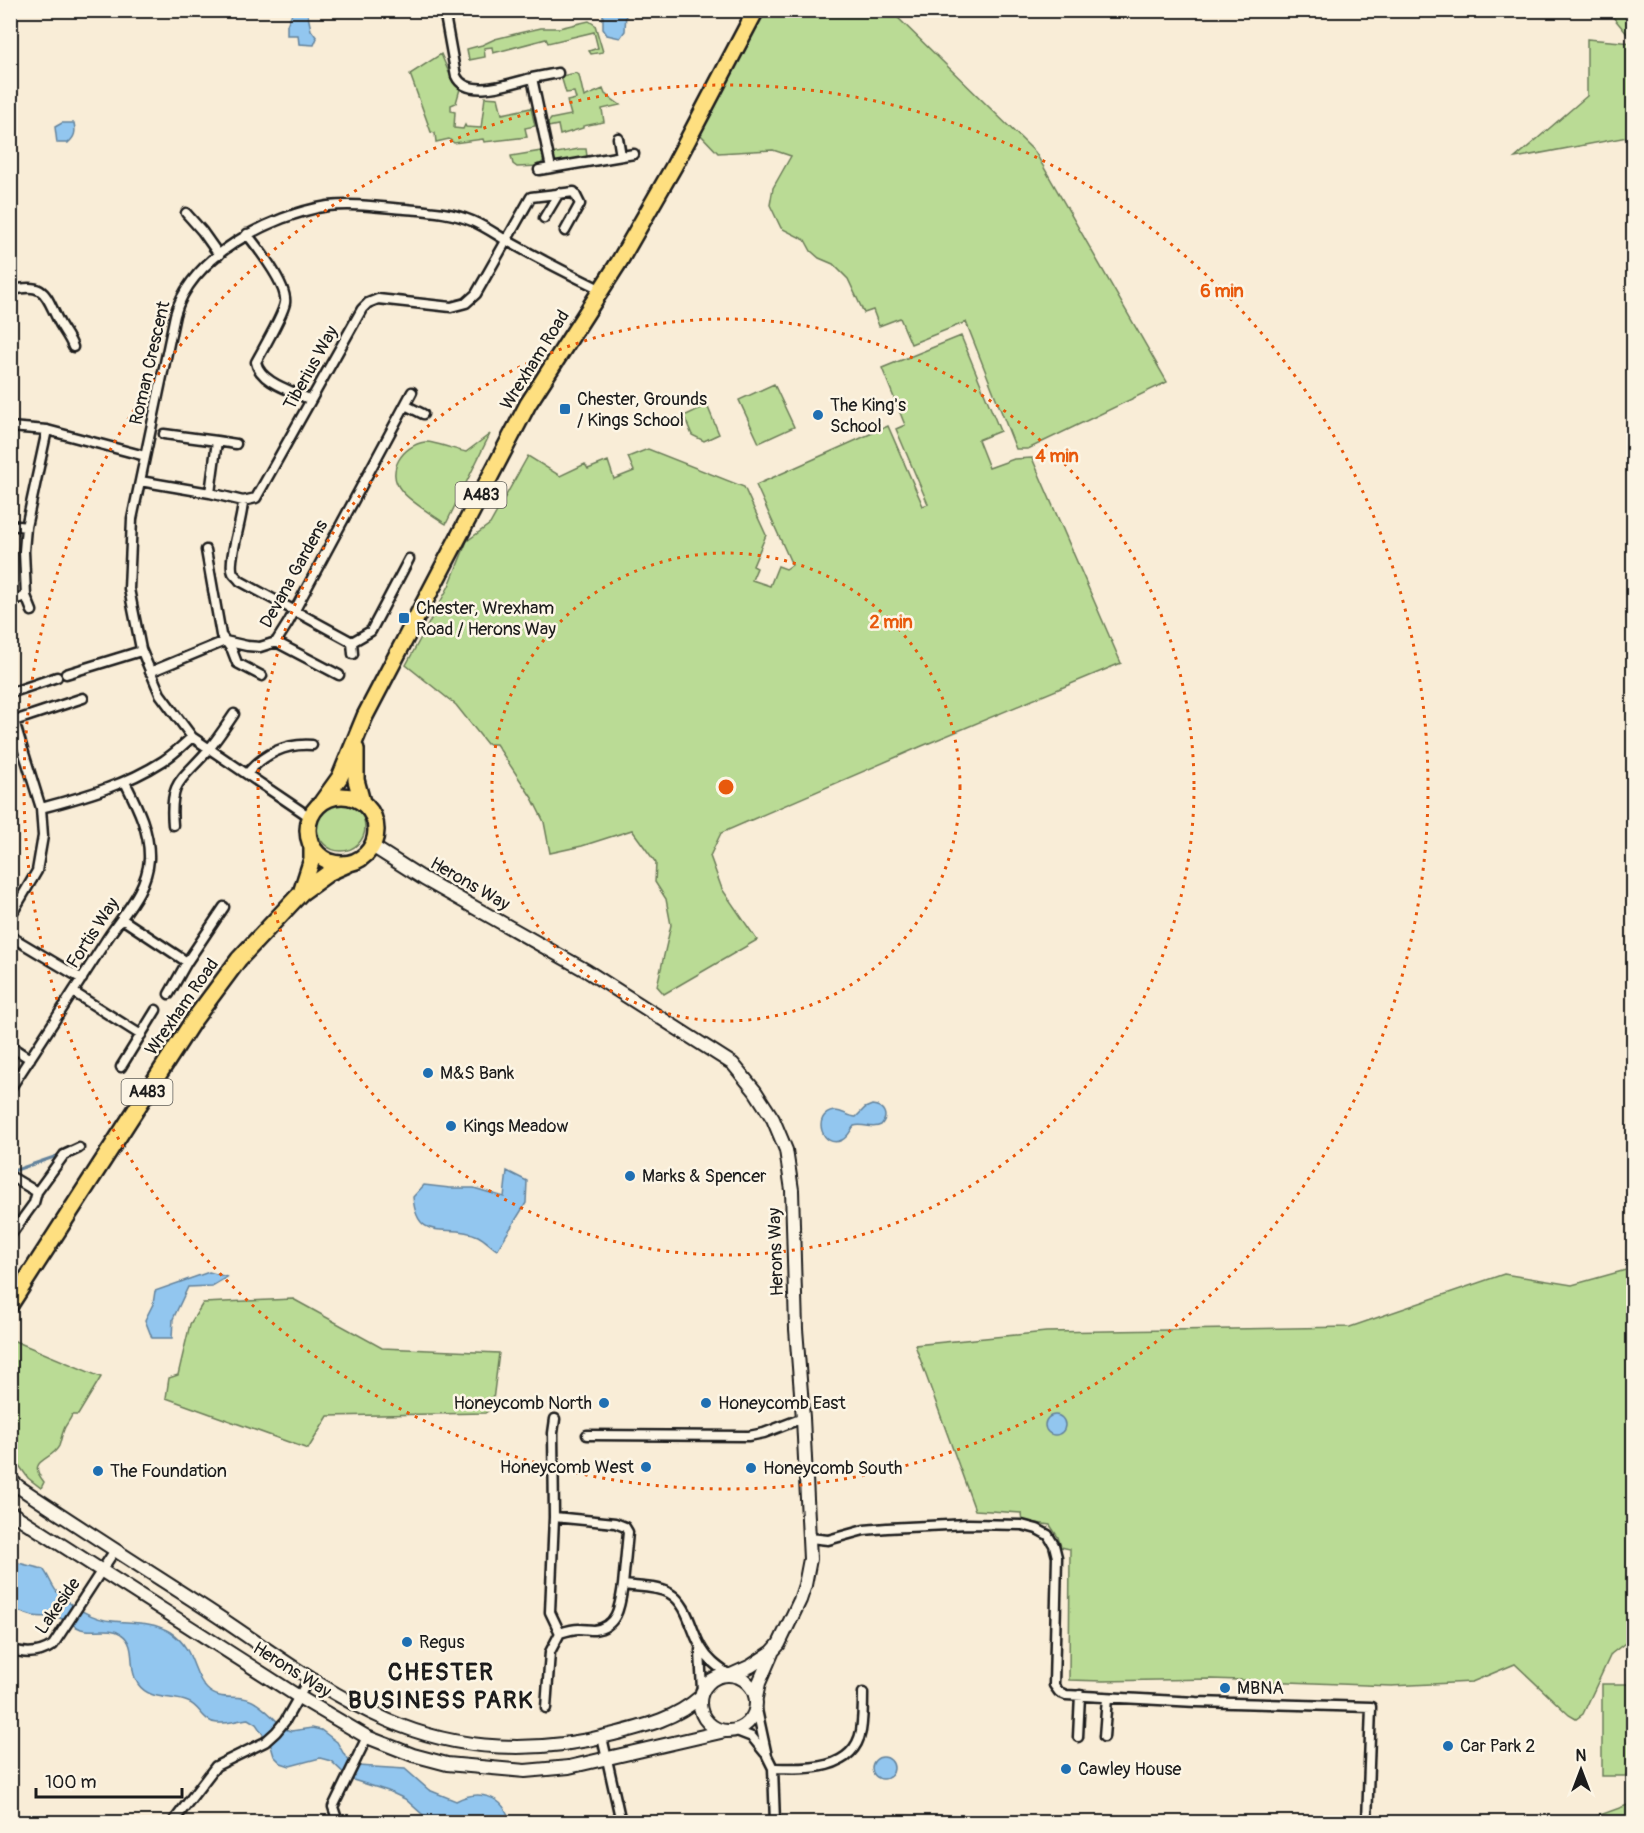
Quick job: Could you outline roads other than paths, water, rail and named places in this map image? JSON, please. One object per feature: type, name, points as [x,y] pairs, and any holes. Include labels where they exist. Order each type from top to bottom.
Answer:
[{"type":"highway","name":"Wrexham Road","points":[[322,802],[340,777],[365,716],[528,404],[602,290],[674,166],[756,10]]},
{"type":"highway","name":"Wrexham Road","points":[[357,736],[354,766],[362,802]]},
{"type":"highway","points":[[322,802],[342,795],[362,802]]},
{"type":"highway","name":"A483","points":[[312,847],[307,827],[310,817],[322,802]]},
{"type":"highway","name":"A483","points":[[348,864],[366,854],[376,837],[374,817],[362,802]]},
{"type":"highway","name":"Wrexham Road","points":[[301,893],[312,859],[312,847]]},
{"type":"highway","points":[[312,847],[327,861],[348,864]]},
{"type":"highway","name":"Wrexham Road","points":[[10,1305],[193,1021],[238,959],[301,893],[330,872],[348,864]]},
{"type":"street","points":[[444,10],[456,76],[464,86],[485,88],[558,73]]},
{"type":"street","points":[[531,78],[551,168]]},
{"type":"street","points":[[618,138],[621,156]]},
{"type":"street","points":[[539,171],[634,154]]},
{"type":"street","points":[[506,240],[531,196],[574,192],[580,204],[565,231]]},
{"type":"street","points":[[544,218],[559,193]]},
{"type":"street","name":"Roman Crescent","points":[[310,817],[192,737],[160,694],[141,651],[129,589],[132,519],[178,304],[191,280],[247,234],[288,216],[326,207],[354,204],[437,212],[471,221],[602,290]]},
{"type":"street","points":[[186,213],[219,255]]},
{"type":"street","points":[[247,234],[285,292],[285,304],[256,362],[258,370],[266,378],[311,400]]},
{"type":"street","name":"Tiberius Way","points":[[243,501],[256,498],[261,493],[362,309],[368,303],[378,299],[452,307],[466,303],[476,294],[506,240]]},
{"type":"street","points":[[10,291],[22,287],[44,291],[73,347]]},
{"type":"street","name":"Devana Gardens","points":[[225,641],[260,647],[276,642],[412,392]]},
{"type":"street","points":[[405,405],[423,414]]},
{"type":"street","points":[[10,427],[47,430],[145,456]]},
{"type":"street","points":[[32,611],[26,596],[24,551],[26,527],[47,430]]},
{"type":"street","points":[[164,434],[236,444]]},
{"type":"street","points":[[210,493],[217,441]]},
{"type":"street","points":[[140,481],[243,501],[231,560],[233,573],[240,581],[352,642]]},
{"type":"street","points":[[10,525],[26,527]]},
{"type":"street","points":[[206,550],[221,634],[232,650],[237,663],[262,676]]},
{"type":"street","points":[[352,642],[371,631],[409,560]]},
{"type":"street","points":[[10,602],[26,596]]},
{"type":"street","points":[[150,672],[225,641]]},
{"type":"street","points":[[276,642],[339,675]]},
{"type":"street","points":[[352,642],[353,654]]},
{"type":"street","points":[[10,693],[141,651]]},
{"type":"street","points":[[10,916],[37,871],[43,836],[41,808],[12,722],[83,698]]},
{"type":"street","points":[[173,825],[171,807],[175,788],[183,775],[208,750],[234,714]]},
{"type":"street","points":[[41,808],[124,782],[164,761],[192,737]]},
{"type":"street","points":[[247,774],[255,764],[277,750],[300,744],[312,745]]},
{"type":"street","name":"Fortis Way","points":[[10,1089],[122,919],[146,877],[149,843],[144,825],[124,782]]},
{"type":"street","name":"Herons Way","points":[[372,846],[424,879],[587,971],[733,1064],[755,1090],[773,1119],[786,1150],[790,1169],[796,1329],[810,1559],[805,1585],[789,1627],[779,1644],[772,1652],[751,1666],[730,1675]]},
{"type":"street","points":[[169,994],[187,962],[224,907]]},
{"type":"street","points":[[122,919],[187,962]]},
{"type":"street","points":[[10,936],[82,979]]},
{"type":"street","points":[[73,992],[141,1035]]},
{"type":"street","points":[[121,1067],[156,1010]]},
{"type":"street","points":[[10,1046],[30,1059]]},
{"type":"street","points":[[10,1236],[34,1203],[37,1192],[64,1155],[79,1148]]},
{"type":"street","points":[[10,1176],[37,1192]]},
{"type":"street","points":[[586,1434],[749,1436],[764,1433],[803,1418]]},
{"type":"street","points":[[555,1419],[550,1612],[560,1633]]},
{"type":"street","name":"Herons Way","points":[[10,1479],[310,1677],[387,1720],[455,1742],[531,1748],[602,1737],[680,1713],[701,1694]]},
{"type":"street","name":"Herons Way","points":[[10,1512],[299,1697],[367,1737],[414,1755],[447,1764],[525,1771],[569,1767],[730,1730]]},
{"type":"street","points":[[546,1708],[550,1652],[560,1633],[576,1629],[593,1630],[604,1627],[619,1611],[628,1532],[625,1527],[615,1523],[554,1516]]},
{"type":"street","points":[[810,1538],[828,1540],[864,1530],[968,1524],[1022,1525],[1048,1535],[1057,1557],[1054,1685],[1059,1692],[1066,1695],[1107,1698],[1371,1707],[1367,1822]]},
{"type":"street","name":"Lakeside","points":[[10,1650],[21,1653],[45,1651],[59,1639],[115,1550]]},
{"type":"street","points":[[623,1585],[647,1587],[670,1593],[685,1611],[700,1647],[708,1658],[730,1675],[747,1682],[753,1690],[767,1755],[773,1768],[775,1822]]},
{"type":"street","points":[[700,1647],[701,1694],[699,1705],[703,1717],[713,1727],[752,1737],[767,1755]]},
{"type":"street","name":"Herons Way","points":[[756,1702],[759,1683],[772,1652]]},
{"type":"street","points":[[701,1694],[712,1679],[730,1675]]},
{"type":"street","points":[[173,1822],[216,1766],[265,1742],[285,1721],[310,1677]]},
{"type":"street","points":[[773,1768],[825,1767],[848,1754],[861,1733],[863,1693]]},
{"type":"street","points":[[1078,1737],[1080,1695]]},
{"type":"street","points":[[1104,1737],[1107,1698]]},
{"type":"street","points":[[730,1730],[743,1727],[751,1719],[756,1702]]},
{"type":"street","points":[[339,1822],[333,1807],[367,1737]]},
{"type":"street","points":[[602,1737],[621,1822]]},
{"type":"water","points":[[293,11],[307,11],[311,30],[317,38],[314,45],[299,44],[298,35],[287,35],[287,25]]},
{"type":"water","points":[[603,11],[626,11],[625,31],[620,38],[607,35],[603,29]]},
{"type":"water","points":[[62,123],[74,123],[74,134],[68,143],[57,143],[55,127]]},
{"type":"water","points":[[872,1105],[880,1107],[884,1112],[885,1118],[881,1125],[854,1126],[844,1139],[835,1142],[825,1136],[821,1124],[827,1114],[837,1111],[856,1117]]},
{"type":"water","points":[[507,1171],[527,1181],[526,1203],[497,1250],[480,1237],[467,1232],[436,1230],[421,1222],[413,1197],[424,1185],[474,1188],[504,1197]]},
{"type":"water","points":[[209,1272],[227,1277],[212,1286],[188,1287],[173,1319],[172,1338],[152,1338],[145,1320],[153,1304],[155,1291]]},
{"type":"water","points":[[1055,1415],[1062,1418],[1065,1425],[1062,1432],[1055,1435],[1048,1432],[1045,1425],[1048,1418]]},
{"type":"water","points":[[10,1561],[43,1569],[62,1597],[90,1615],[106,1620],[150,1624],[170,1632],[189,1653],[202,1683],[212,1693],[223,1697],[245,1698],[255,1702],[285,1729],[291,1731],[312,1728],[321,1730],[337,1742],[345,1756],[358,1766],[405,1769],[429,1790],[456,1801],[473,1795],[496,1800],[507,1813],[510,1822],[431,1822],[405,1799],[350,1779],[331,1761],[320,1758],[290,1766],[281,1763],[274,1756],[271,1746],[256,1724],[248,1719],[225,1723],[212,1722],[188,1702],[148,1693],[143,1689],[135,1678],[129,1644],[121,1634],[112,1630],[81,1629],[60,1618],[33,1616],[11,1609]]},
{"type":"water","points":[[883,1757],[891,1760],[894,1768],[891,1776],[883,1779],[875,1776],[872,1768],[875,1760]]},
{"type":"waterway","points":[[10,1172],[60,1155]]},
{"type":"place","name":"Chester, Grounds / Kings School","points":[[565,409]]},
{"type":"place","name":"The King's School","points":[[818,415]]},
{"type":"place","name":"Chester, Wrexham Road / Herons Way","points":[[404,618]]},
{"type":"place","name":"M&S Bank","points":[[428,1073]]},
{"type":"place","name":"Kings Meadow","points":[[451,1126]]},
{"type":"place","name":"Marks & Spencer","points":[[630,1176]]},
{"type":"place","name":"Honeycomb North","points":[[604,1403]]},
{"type":"place","name":"Honeycomb East","points":[[706,1403]]},
{"type":"place","name":"Honeycomb West","points":[[646,1467]]},
{"type":"place","name":"Honeycomb South","points":[[751,1468]]},
{"type":"place","name":"The Foundation","points":[[98,1471]]},
{"type":"place","name":"Regus","points":[[407,1642]]},
{"type":"place","name":"MBNA","points":[[1225,1688]]},
{"type":"place","name":"Car Park 2","points":[[1448,1746]]},
{"type":"place","name":"Cawley House","points":[[1066,1769]]},
{"type":"district","name":"CHESTER BUSINESS PARK","points":[[441,1686]]}]
